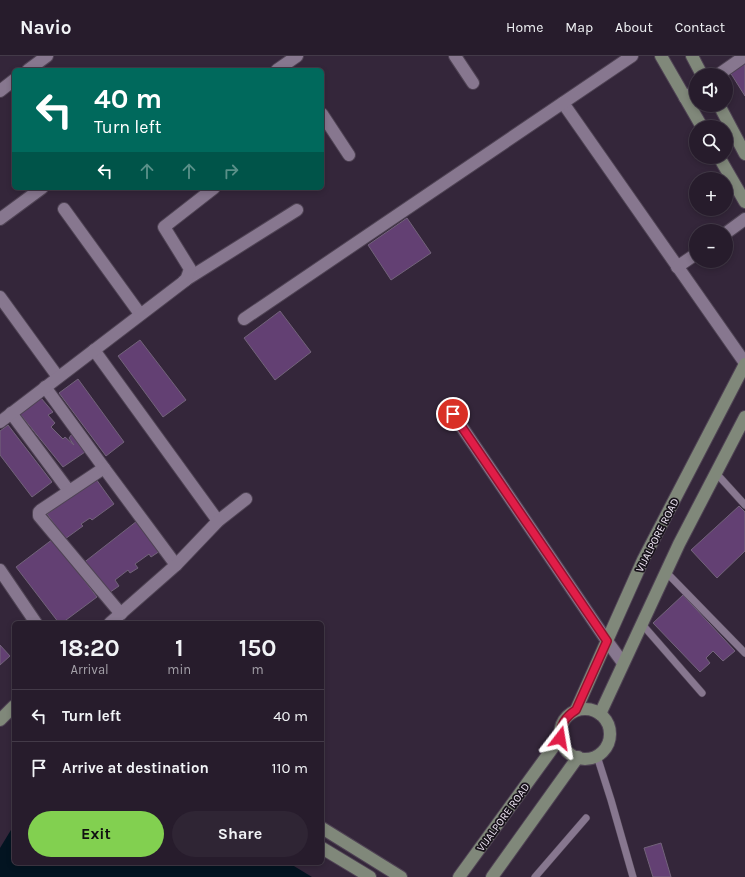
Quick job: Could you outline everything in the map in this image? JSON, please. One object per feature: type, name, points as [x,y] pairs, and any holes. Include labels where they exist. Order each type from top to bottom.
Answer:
[{"type":"main road","points":[[661,56],[698,120]]},
{"type":"main road","points":[[692,56],[698,68]]},
{"type":"main road","points":[[722,112],[745,154]]},
{"type":"main road","points":[[723,164],[745,202]]},
{"type":"main road","name":"VIJALPORE ROAD","points":[[459,877],[560,738],[560,730],[563,722],[576,710],[643,560],[745,364]]},
{"type":"main road","points":[[600,714],[679,544],[745,417]]},
{"type":"main road","points":[[0,720],[12,708]]},
{"type":"main road","points":[[560,738],[563,746],[569,753],[578,757],[589,758],[596,756],[603,751],[608,744],[610,736],[609,727],[606,720],[600,714],[588,709],[576,710]]},
{"type":"main road","points":[[492,877],[578,757]]},
{"type":"main road","points":[[324,829],[401,877]]},
{"type":"main road","points":[[324,849],[370,877]]},
{"type":"street","points":[[31,68],[47,56]]},
{"type":"street","points":[[455,56],[473,83]]},
{"type":"street","points":[[244,319],[632,56]]},
{"type":"street","points":[[728,68],[745,56]]},
{"type":"street","points":[[282,68],[293,63]]},
{"type":"street","points":[[0,91],[12,82]]},
{"type":"street","points":[[685,98],[689,95]]},
{"type":"street","points":[[563,102],[745,364]]},
{"type":"street","points":[[324,117],[348,155]]},
{"type":"street","points":[[0,219],[39,190]]},
{"type":"street","points":[[181,283],[186,280],[190,268],[164,227],[211,190]]},
{"type":"street","points":[[64,209],[140,314]]},
{"type":"street","points":[[0,422],[181,283],[297,210]]},
{"type":"street","points":[[733,228],[745,219]]},
{"type":"street","points":[[677,267],[689,259]]},
{"type":"street","points":[[0,297],[58,377]]},
{"type":"street","points":[[94,350],[218,521]]},
{"type":"street","points":[[45,387],[176,565]]},
{"type":"street","points":[[11,413],[69,491]]},
{"type":"street","points":[[453,414],[623,663]]},
{"type":"street","points":[[104,468],[41,510],[39,512],[39,516],[121,614]]},
{"type":"street","points":[[112,621],[176,565],[218,521],[246,499]]},
{"type":"street","points":[[0,570],[35,621]]},
{"type":"lane","points":[[716,473],[745,505]]},
{"type":"lane","points":[[666,572],[745,653]]},
{"type":"lane","points":[[641,623],[702,693]]},
{"type":"lane","points":[[596,756],[611,800],[633,877]]},
{"type":"lane","points":[[535,877],[586,818]]},
{"type":"water","points":[[12,828],[12,865],[292,865],[312,877],[0,877],[0,848]]},
{"type":"building","points":[[745,58],[745,96],[733,77],[733,68],[730,68]]},
{"type":"building","points":[[407,218],[431,253],[391,280],[368,245]]},
{"type":"building","points":[[280,311],[311,352],[275,380],[244,338]]},
{"type":"building","points":[[140,340],[186,400],[163,417],[118,356]]},
{"type":"building","points":[[78,379],[124,442],[106,456],[59,393]]},
{"type":"building","points":[[41,398],[53,412],[48,415],[55,423],[51,427],[63,439],[65,437],[74,445],[69,438],[72,434],[85,452],[63,467],[20,414]]},
{"type":"building","points":[[8,425],[52,482],[32,497],[0,455],[0,431]]},
{"type":"building","points":[[96,479],[114,504],[92,520],[90,518],[81,524],[83,526],[65,539],[47,514]]},
{"type":"building","points":[[739,506],[745,512],[745,551],[717,578],[691,550]]},
{"type":"building","points":[[137,521],[160,551],[151,557],[149,554],[135,564],[138,568],[130,573],[128,570],[115,580],[119,586],[106,595],[82,564]]},
{"type":"building","points":[[53,539],[97,597],[65,621],[57,621],[16,567]]},
{"type":"building","points":[[683,595],[735,651],[723,661],[713,651],[706,658],[710,663],[700,672],[653,623]]},
{"type":"building","points":[[0,645],[10,656],[0,665]]},
{"type":"building","points":[[661,843],[671,877],[653,877],[644,848]]},
{"type":"route","points":[[453,414],[607,641],[576,710],[563,722],[560,730],[560,738]]}]
